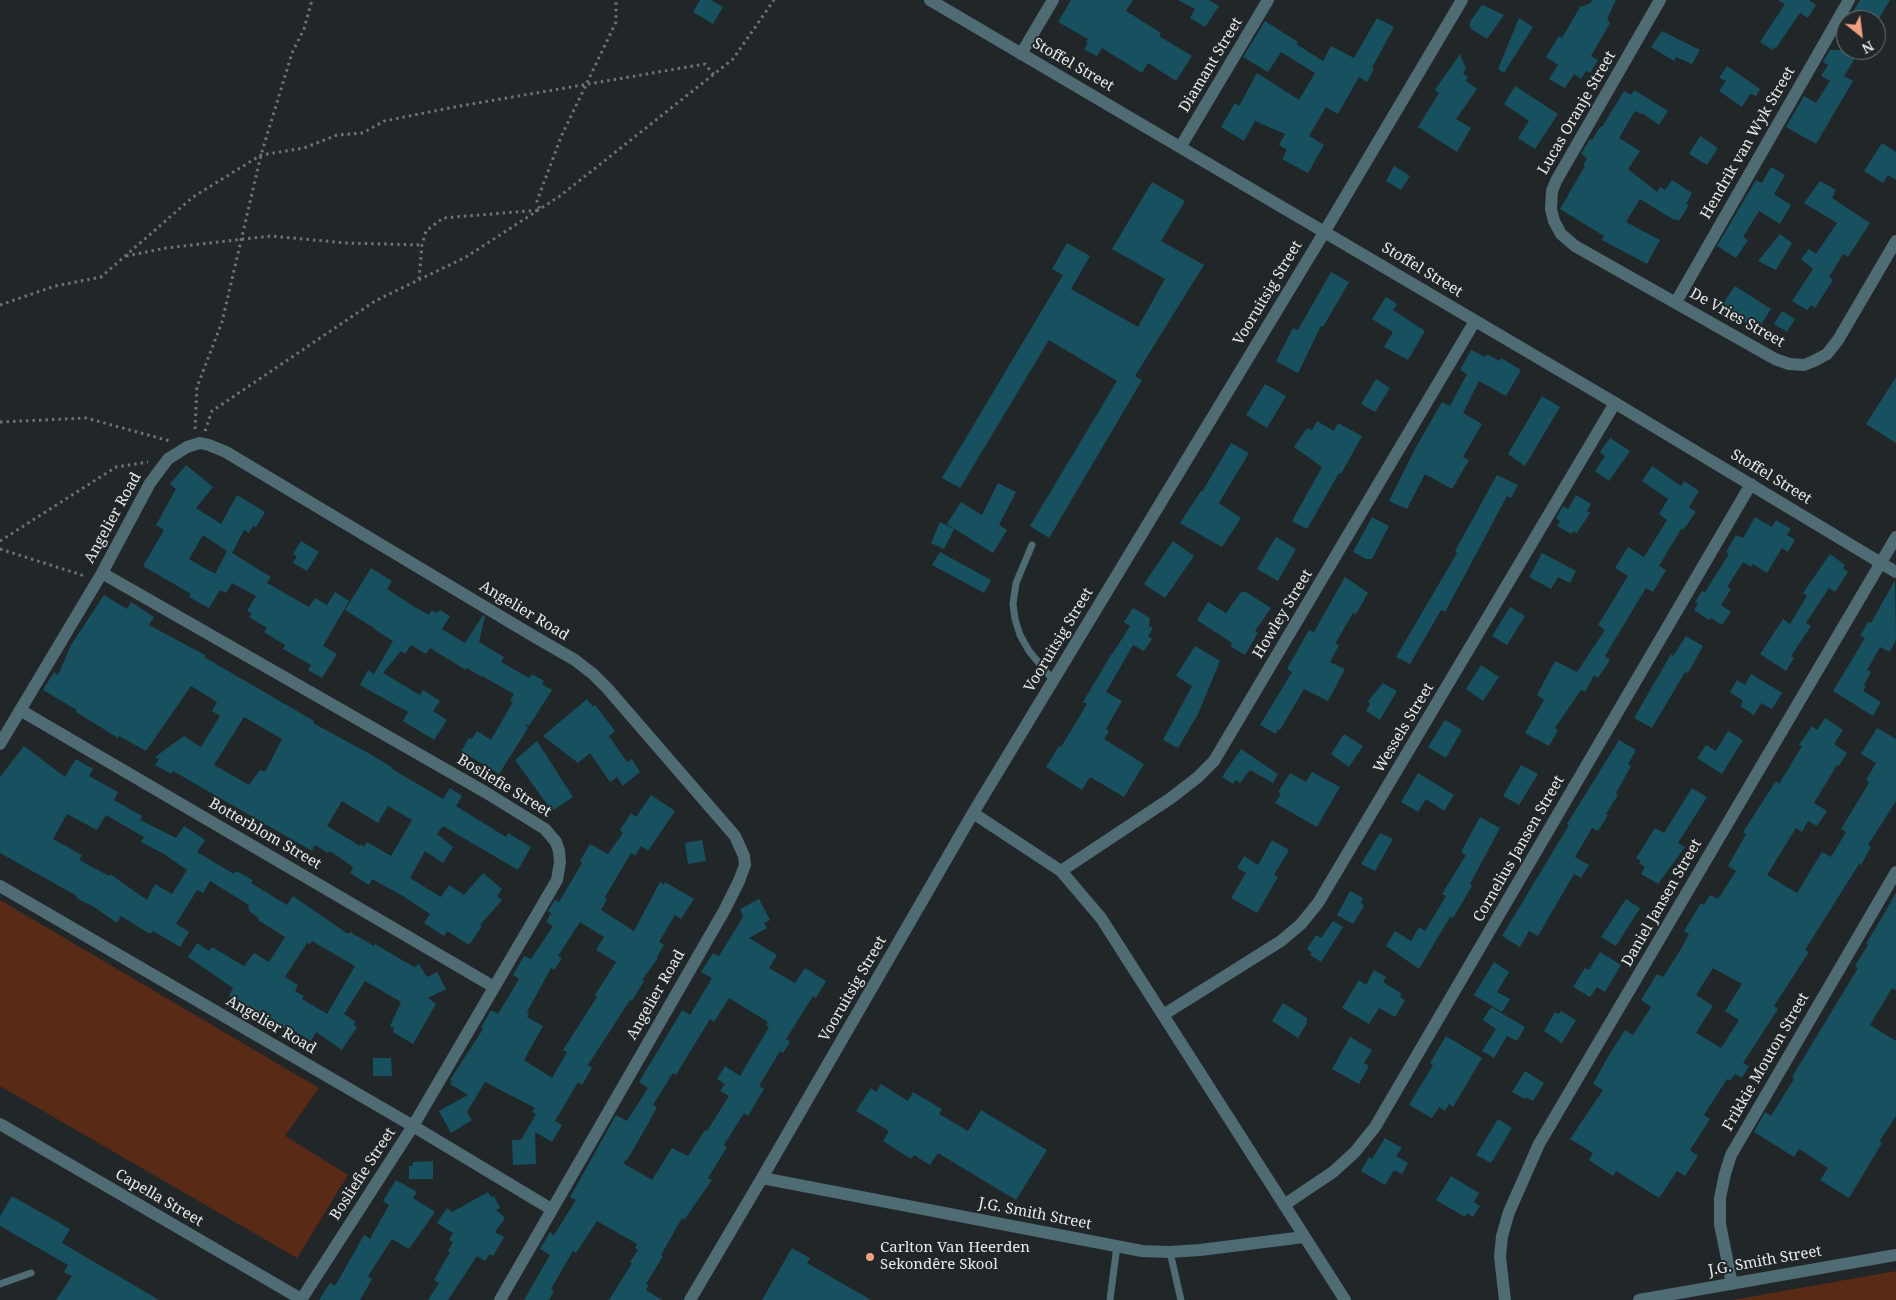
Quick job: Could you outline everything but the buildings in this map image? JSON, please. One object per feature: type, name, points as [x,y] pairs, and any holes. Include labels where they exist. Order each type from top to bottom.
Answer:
[{"type":"street","name":"Stoffel Street","points":[[930,0],[1325,231],[1896,572]]},
{"type":"street","points":[[1021,54],[1053,0]]},
{"type":"street","name":"Diamant Street","points":[[1181,146],[1268,0]]},
{"type":"street","name":"Vooruitsig Street","points":[[690,1300],[973,813],[1325,231],[1462,0]]},
{"type":"street","name":"Lucas Oranje Street","points":[[1660,0],[1556,181],[1552,191],[1551,209],[1554,221],[1561,234],[1575,246],[1676,302]]},
{"type":"street","name":"Hendrik van Wyk Street","points":[[1676,302],[1849,0]]},
{"type":"street","name":"De Vries Street","points":[[1676,302],[1775,359],[1790,364],[1804,365],[1814,362],[1827,354],[1838,340],[1896,241]]},
{"type":"street","name":"Howley Street","points":[[1061,871],[1172,798],[1214,761],[1475,321]]},
{"type":"street","name":"Wessels Street","points":[[1163,1015],[1281,941],[1301,924],[1318,903],[1615,403]]},
{"type":"street","name":"Angelier Road","points":[[0,744],[100,576],[150,484],[168,459],[179,451],[197,444],[209,445],[226,452],[575,660],[607,688],[735,836],[742,850],[745,865],[736,889],[500,1300]]},
{"type":"street","name":"Cornelius Jansen Street","points":[[1284,1205],[1333,1172],[1355,1152],[1375,1127],[1751,484]]},
{"type":"street","name":"Daniel Jansen Street","points":[[1505,1300],[1500,1257],[1502,1236],[1509,1212],[1539,1144],[1896,537]]},
{"type":"street","name":"Bosliefie Street","points":[[100,576],[485,792],[545,829],[556,842],[559,851],[560,862],[557,880],[413,1126],[301,1300]]},
{"type":"street","name":"Botterblom Street","points":[[20,710],[494,987]]},
{"type":"street","points":[[973,813],[1061,871],[1101,918],[1345,1300]]},
{"type":"street","name":"Frikkie Mouton Street","points":[[1732,1284],[1720,1224],[1720,1198],[1731,1155],[1896,872]]},
{"type":"street","name":"Angelier Road","points":[[0,886],[552,1209]]},
{"type":"street","name":"Capella Street","points":[[0,1124],[301,1300]]},
{"type":"street","name":"J.G. Smith Street","points":[[762,1178],[1142,1251],[1170,1252],[1304,1237]]},
{"type":"street","name":"J.G. Smith Street","points":[[1639,1300],[1896,1255]]},
{"type":"lane","points":[[1032,545],[1016,583],[1013,604],[1015,619],[1020,635],[1029,651],[1053,680]]},
{"type":"lane","points":[[1110,1300],[1117,1246]]},
{"type":"lane","points":[[1170,1252],[1181,1300]]},
{"type":"lane","points":[[0,1284],[31,1273]]},
{"type":"path","points":[[197,444],[197,387],[222,322],[243,240],[261,155],[292,53],[304,28],[312,0]]},
{"type":"path","points":[[540,210],[537,201],[561,137],[616,22],[616,0]]},
{"type":"path","points":[[197,444],[212,412],[375,301],[466,257],[560,196],[733,59],[774,0]]},
{"type":"path","points":[[0,305],[55,286],[101,277],[193,197],[261,155],[304,148],[337,135],[363,133],[384,121],[586,84],[705,64],[714,75]]},
{"type":"path","points":[[419,279],[422,245],[426,231],[443,218],[540,210]]},
{"type":"path","points":[[124,256],[166,248],[271,236],[346,243],[422,245]]},
{"type":"path","points":[[0,422],[86,418],[170,440],[179,451]]},
{"type":"path","points":[[0,541],[116,467],[168,459]]},
{"type":"path","points":[[0,549],[100,576]]},
{"type":"shaded area","points":[[0,900],[319,1088],[285,1136],[348,1175],[297,1258],[0,1086]]},
{"type":"shaded area","points":[[1896,1271],[1896,1300],[1732,1300]]},
{"type":"place","name":"Carlton Van Heerden Sekondêre Skool","points":[[870,1257]]}]
